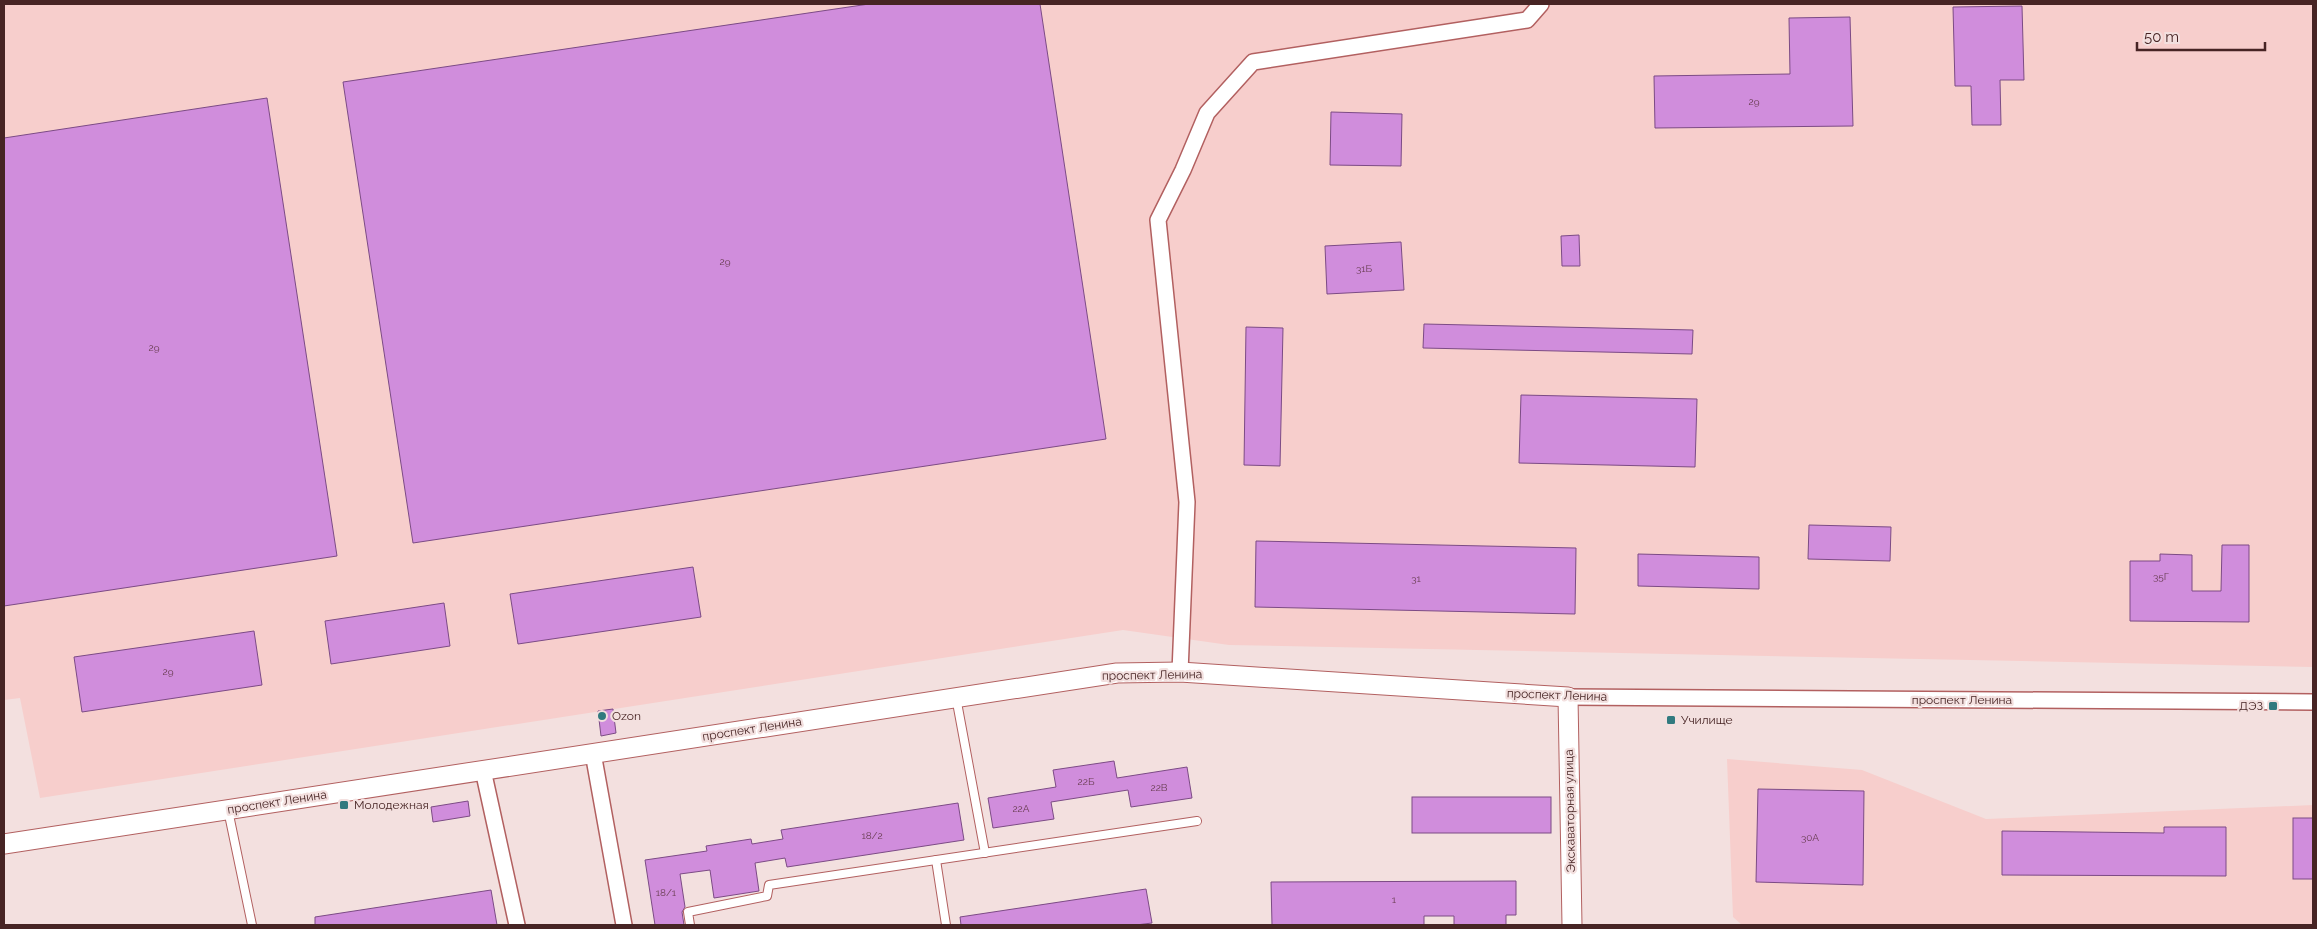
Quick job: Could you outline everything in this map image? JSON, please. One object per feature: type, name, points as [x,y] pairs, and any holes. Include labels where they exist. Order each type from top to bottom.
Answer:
[{"type":"street","points":[[1180,672],[1188,502],[1158,220],[1183,170],[1207,113],[1253,62],[1527,20],[1541,4]]},
{"type":"street","name":"проспект Ленина","points":[[4,844],[1116,673],[1180,672],[1568,697],[2313,702]]},
{"type":"street","name":"Экскаваторная улица","points":[[1568,697],[1572,925]]},
{"type":"street","points":[[593,753],[624,925]]},
{"type":"street","points":[[483,770],[517,925]]},
{"type":"lane","points":[[956,697],[985,853]]},
{"type":"lane","points":[[228,810],[252,925]]},
{"type":"lane","points":[[690,925],[688,912],[767,896],[769,885],[1196,820]]},
{"type":"lane","points":[[936,860],[946,925]]},
{"type":"shaded area","points":[[4,4],[2313,4],[2313,667],[1229,645],[1123,630],[40,798],[20,698],[4,700]]},
{"type":"shaded area","points":[[1727,759],[1862,770],[1986,819],[2313,805],[2313,925],[1742,925],[1733,917]]},
{"type":"building","points":[[869,4],[1040,4],[1106,439],[413,543],[343,82]]},
{"type":"building","points":[[2022,6],[2024,80],[2000,80],[2001,125],[1972,125],[1971,86],[1955,86],[1953,7]]},
{"type":"building","points":[[1850,17],[1853,126],[1655,128],[1654,76],[1790,74],[1789,18]]},
{"type":"building","points":[[267,98],[337,556],[4,606],[4,138]]},
{"type":"building","points":[[1331,112],[1402,114],[1401,166],[1330,165]]},
{"type":"building","points":[[1579,235],[1580,266],[1562,266],[1561,236]]},
{"type":"building","points":[[1401,242],[1404,290],[1327,294],[1325,246]]},
{"type":"building","points":[[1424,324],[1693,330],[1692,354],[1423,348]]},
{"type":"building","points":[[1246,327],[1283,328],[1280,466],[1244,465]]},
{"type":"building","points":[[1521,395],[1697,399],[1695,467],[1519,463]]},
{"type":"building","points":[[1809,525],[1891,527],[1890,561],[1808,559]]},
{"type":"building","points":[[1256,541],[1576,548],[1575,614],[1255,607]]},
{"type":"building","points":[[2222,545],[2249,545],[2249,622],[2130,621],[2130,561],[2160,561],[2160,554],[2192,555],[2192,591],[2221,591]]},
{"type":"building","points":[[1638,554],[1759,557],[1759,589],[1638,586]]},
{"type":"building","points":[[693,567],[701,617],[518,644],[510,594]]},
{"type":"building","points":[[444,603],[450,646],[331,664],[325,621]]},
{"type":"building","points":[[254,631],[262,685],[82,712],[74,657]]},
{"type":"building","points":[[613,709],[616,733],[601,736],[598,711]]},
{"type":"building","points":[[1114,761],[1117,778],[1187,767],[1192,798],[1131,807],[1128,790],[1051,802],[1054,819],[993,828],[988,798],[1056,787],[1053,770]]},
{"type":"building","points":[[1758,789],[1864,791],[1863,885],[1756,882]]},
{"type":"building","points":[[1412,797],[1551,797],[1551,833],[1412,833]]},
{"type":"building","points":[[468,801],[470,816],[433,822],[431,807]]},
{"type":"building","points":[[958,803],[964,840],[787,867],[785,858],[755,863],[759,891],[714,898],[710,870],[680,874],[685,907],[682,912],[684,925],[655,925],[645,860],[707,851],[706,846],[751,839],[752,844],[783,839],[781,830]]},
{"type":"building","points":[[2293,818],[2313,818],[2313,879],[2293,879]]},
{"type":"building","points":[[2164,827],[2226,827],[2226,876],[2002,875],[2002,831],[2164,833]]},
{"type":"building","points":[[1516,881],[1516,915],[1506,915],[1506,925],[1454,925],[1454,916],[1424,916],[1424,925],[1272,925],[1271,882]]},
{"type":"building","points":[[1146,889],[1152,923],[1136,925],[961,925],[960,917]]},
{"type":"building","points":[[491,890],[497,925],[315,925],[315,917]]},
{"type":"place","name":"ДЭЗ","points":[[2273,706]]},
{"type":"place","name":"Ozon","points":[[602,716]]},
{"type":"place","name":"Училище","points":[[1671,720]]},
{"type":"place","name":"Молодежная","points":[[344,805]]}]
